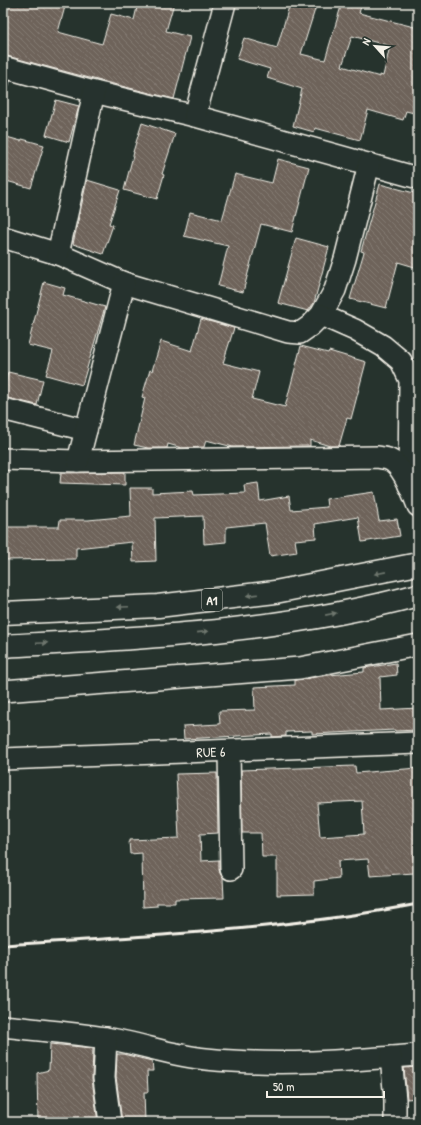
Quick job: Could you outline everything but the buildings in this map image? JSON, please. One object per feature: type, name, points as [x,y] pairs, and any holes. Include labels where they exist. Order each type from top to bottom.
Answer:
[{"type":"main road","name":"A1","points":[[3,613],[158,606],[275,592],[418,564]]},
{"type":"main road","name":"A1","points":[[3,646],[164,636],[263,625],[387,603],[418,595]]},
{"type":"street","points":[[195,116],[225,3]]},
{"type":"street","points":[[3,67],[94,92],[195,116],[418,178]]},
{"type":"street","points":[[58,254],[94,92]]},
{"type":"street","points":[[3,237],[58,254],[124,283],[288,332],[300,333],[321,315],[335,290],[346,259],[369,164]]},
{"type":"street","points":[[78,461],[124,283]]},
{"type":"street","points":[[321,315],[355,330],[384,346],[401,361],[410,380],[409,485]]},
{"type":"street","points":[[3,409],[86,430]]},
{"type":"street","points":[[3,458],[78,461],[378,457],[389,459],[398,467],[409,485],[418,506]]},
{"type":"street","points":[[3,691],[300,668],[418,645]]},
{"type":"street","name":"RUE 6","points":[[3,759],[418,743]]},
{"type":"street","points":[[229,751],[231,869]]},
{"type":"street","points":[[3,1026],[106,1038],[152,1047],[179,1055],[205,1059],[298,1063],[418,1055]]},
{"type":"street","points":[[106,1038],[104,1078],[110,1122]]},
{"type":"street","points":[[391,1058],[395,1100],[394,1122]]},
{"type":"railway","points":[[3,945],[159,935],[263,926],[367,913],[418,904]]}]
